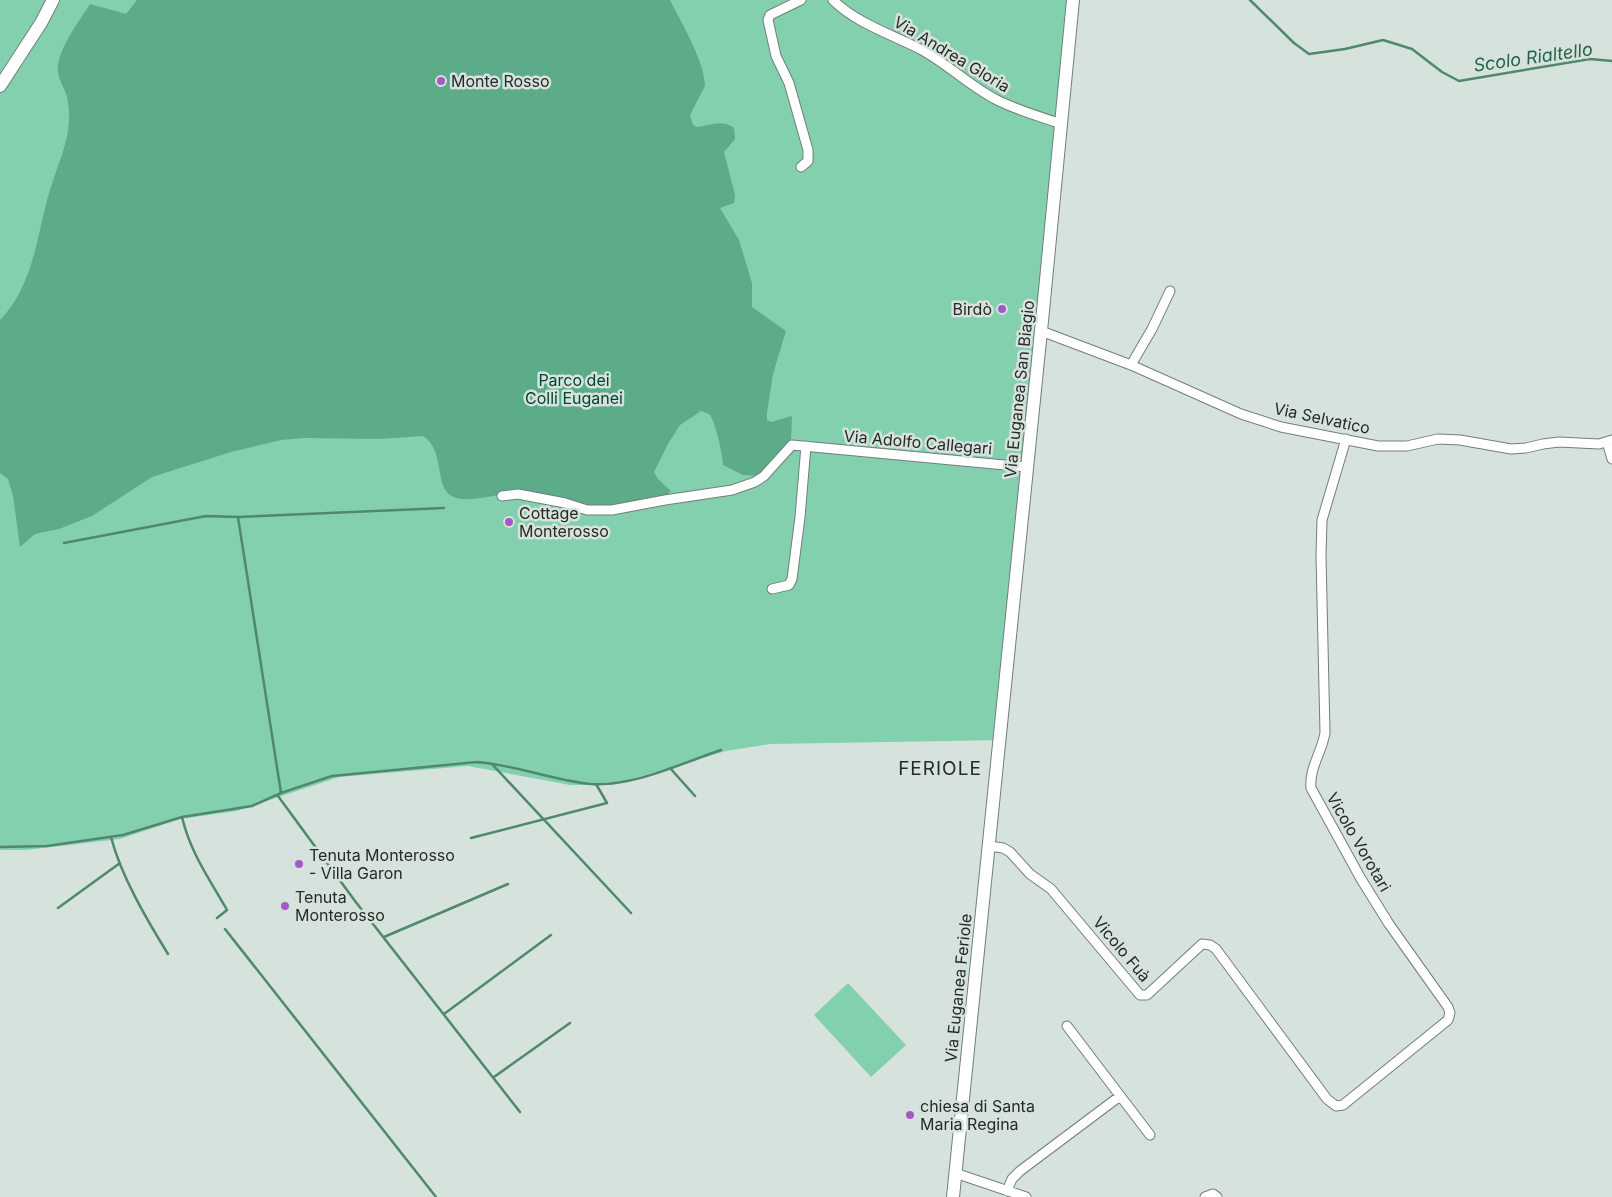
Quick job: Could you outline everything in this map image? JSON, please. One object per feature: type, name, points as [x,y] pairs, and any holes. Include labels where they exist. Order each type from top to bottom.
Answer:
[{"type":"main road","points":[[0,86],[37,30],[53,0]]},
{"type":"main road","name":"Via Euganea San Biagio","points":[[995,782],[1073,0]]},
{"type":"main road","name":"Via Euganea Feriole","points":[[953,1197],[995,782]]},
{"type":"street","points":[[801,0],[770,15],[768,20],[776,56],[789,83],[808,150],[808,162],[801,167]]},
{"type":"street","name":"Via Andrea Gloria","points":[[833,0],[843,10],[943,63],[997,100],[1062,124]]},
{"type":"street","points":[[1131,365],[1156,323],[1170,291]]},
{"type":"street","name":"Via Selvatico","points":[[1041,331],[1131,365],[1241,414],[1281,427],[1378,446],[1406,446],[1438,439],[1460,440],[1511,449],[1559,442],[1599,444],[1610,441]]},
{"type":"street","name":"Vicolo Vorotari","points":[[1343,1105],[1443,1025],[1448,1020],[1450,1013],[1448,1007],[1384,916],[1361,879],[1311,788],[1310,779],[1323,744],[1325,733],[1321,556],[1322,520],[1346,439]]},
{"type":"street","points":[[1610,441],[1612,459]]},
{"type":"street","name":"Via Adolfo Callegari","points":[[502,496],[518,494],[565,503],[587,510],[612,510],[674,498],[732,490],[755,482],[764,476],[792,445],[1027,467]]},
{"type":"street","points":[[772,589],[789,585],[792,579],[806,446]]},
{"type":"street","name":"Vicolo Fuà","points":[[989,846],[1004,848],[1010,852],[1030,874],[1051,889],[1140,995],[1148,995],[1202,944],[1210,945],[1216,949],[1327,1099],[1336,1106],[1343,1105]]},
{"type":"street","points":[[1067,1026],[1150,1135]]},
{"type":"street","points":[[1007,1191],[1012,1179],[1020,1171],[1120,1096]]},
{"type":"street","points":[[955,1173],[1026,1197]]},
{"type":"street","points":[[1205,1197],[1213,1194],[1217,1197]]},
{"type":"green space","name":"Parco dei Colli Euganei","points":[[0,0],[1077,0],[1006,740],[770,744],[726,751],[612,785],[570,785],[468,766],[339,777],[237,811],[180,819],[120,839],[26,850],[0,850]]},
{"type":"green space","points":[[137,0],[670,0],[692,42],[704,76],[705,86],[690,115],[693,125],[697,127],[721,123],[734,128],[735,139],[724,152],[735,195],[734,203],[720,208],[739,240],[752,283],[752,307],[786,331],[773,374],[767,420],[771,422],[792,416],[791,441],[759,476],[743,475],[723,465],[714,423],[709,414],[701,411],[680,425],[654,472],[658,479],[671,491],[665,497],[604,509],[501,494],[475,499],[457,498],[448,493],[443,486],[436,454],[431,444],[423,436],[379,439],[304,438],[281,440],[231,452],[152,477],[92,516],[59,529],[35,534],[20,547],[13,496],[8,479],[0,473],[0,320],[12,306],[28,275],[45,207],[67,138],[68,103],[58,69],[63,49],[90,4],[126,14]]},
{"type":"green space","points":[[848,983],[906,1045],[871,1077],[814,1015]]},
{"type":"waterway","name":"Scolo Rialtello","points":[[1250,0],[1294,43],[1309,54],[1345,49],[1383,40],[1412,49],[1442,72],[1459,81],[1590,59],[1612,61]]},
{"type":"waterway","points":[[64,543],[206,516],[238,517],[444,508]]},
{"type":"waterway","points":[[238,517],[281,793]]},
{"type":"waterway","points":[[0,847],[47,846],[123,835],[182,817],[252,806],[281,793],[332,776],[477,762],[506,766],[577,782],[607,784],[624,782],[657,773],[721,750]]},
{"type":"waterway","points":[[492,764],[631,913]]},
{"type":"waterway","points":[[670,768],[695,796]]},
{"type":"waterway","points":[[471,838],[607,803],[596,784]]},
{"type":"waterway","points":[[278,796],[355,901],[520,1112]]},
{"type":"waterway","points":[[182,817],[195,854],[227,910],[217,918]]},
{"type":"waterway","points":[[111,837],[115,852],[128,882],[168,954]]},
{"type":"waterway","points":[[58,908],[120,863]]},
{"type":"waterway","points":[[384,937],[508,884]]},
{"type":"waterway","points":[[225,929],[436,1197]]},
{"type":"waterway","points":[[444,1014],[551,935]]},
{"type":"waterway","points":[[494,1077],[570,1023]]},
{"type":"place","name":"Monte Rosso","points":[[441,81]]},
{"type":"place","name":"Birdò","points":[[1002,309]]},
{"type":"place","name":"Cottage Monterosso","points":[[509,522]]},
{"type":"place","name":"Tenuta Monterosso - Villa Garon","points":[[299,864]]},
{"type":"place","name":"Tenuta Monterosso","points":[[285,906]]},
{"type":"place","name":"chiesa di Santa Maria Regina","points":[[910,1115]]},
{"type":"district","name":"FERIOLE","points":[[940,768]]}]
